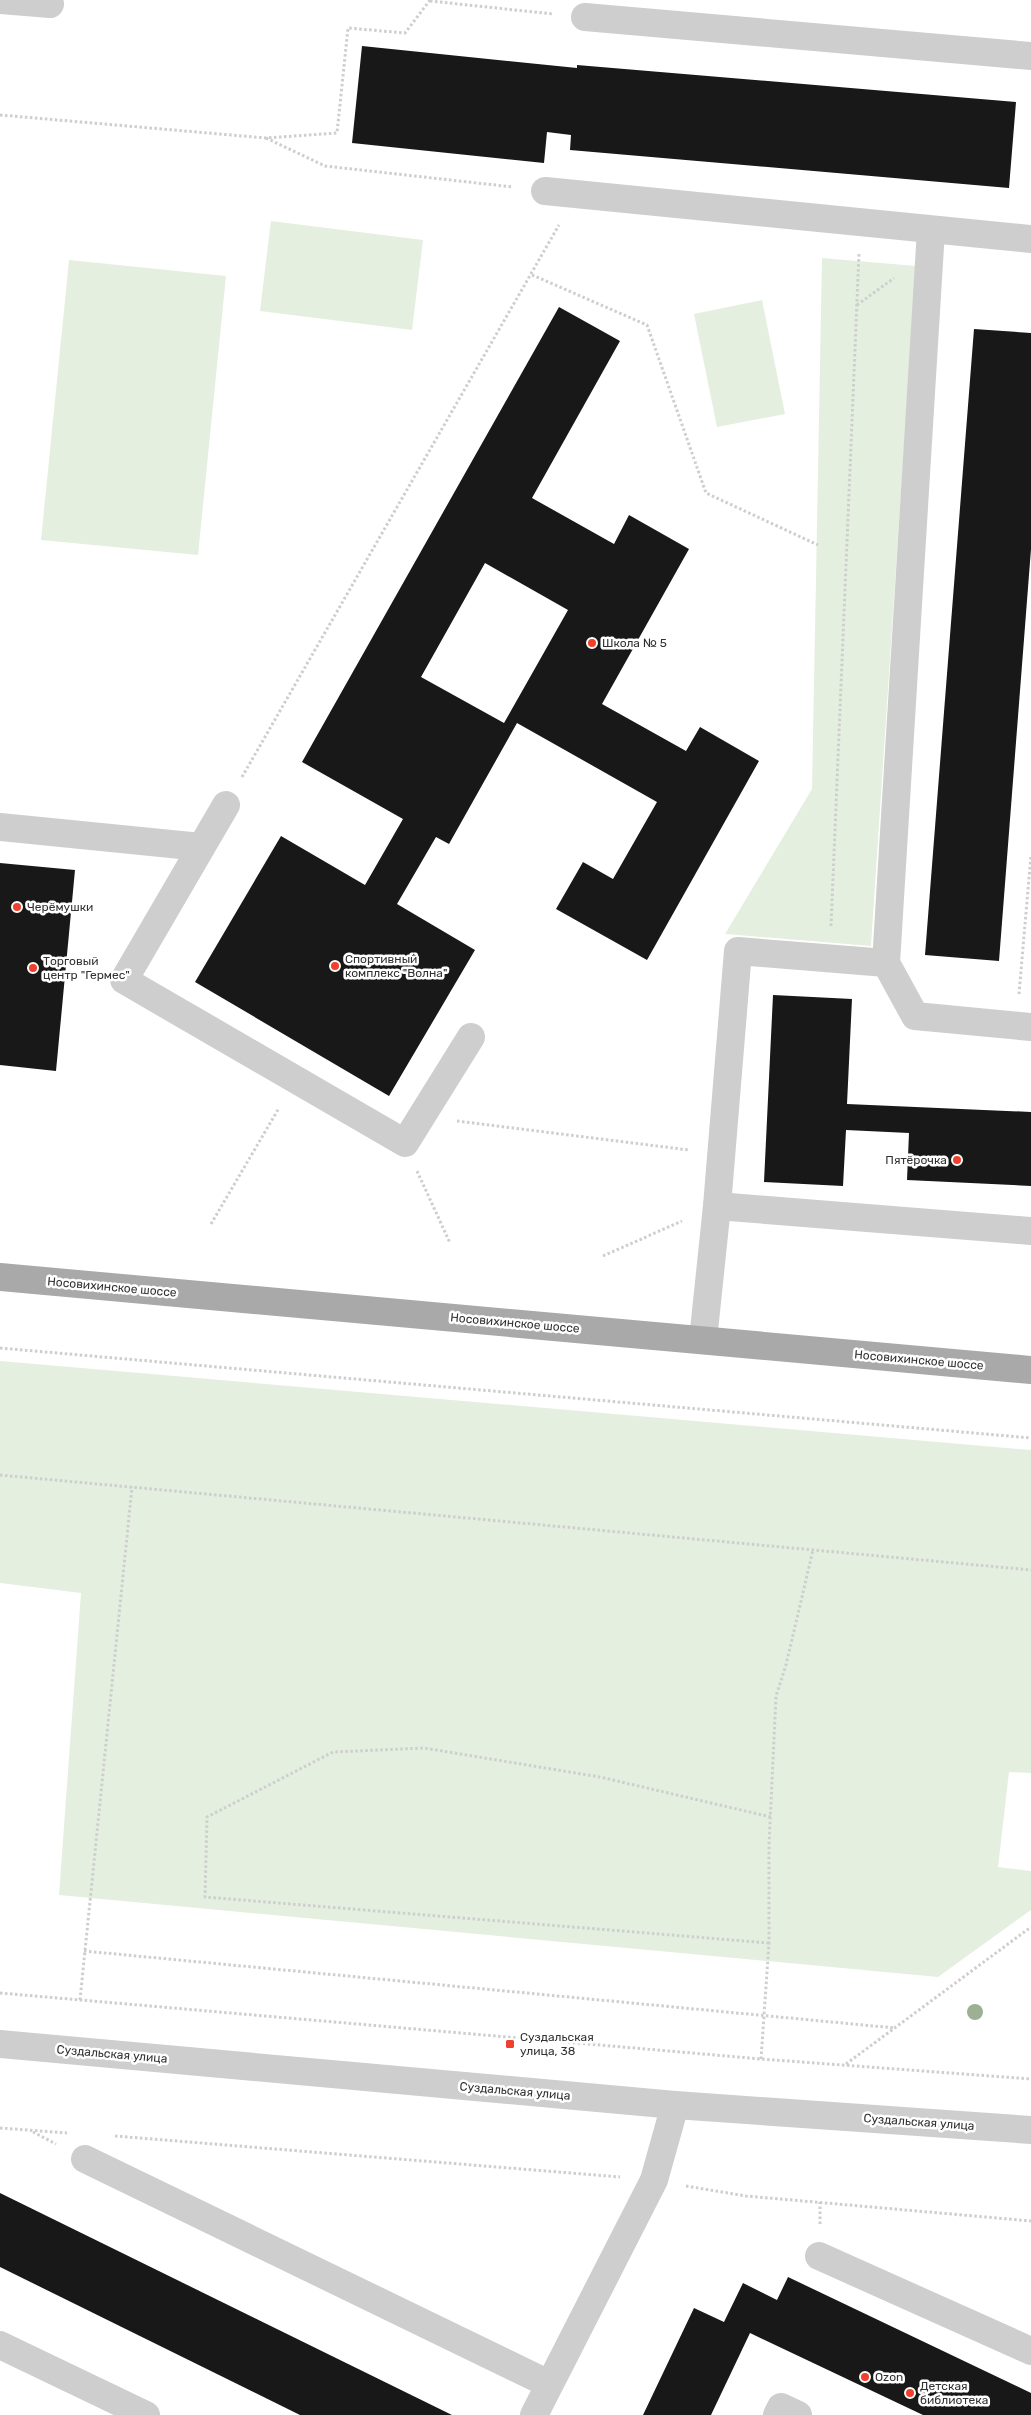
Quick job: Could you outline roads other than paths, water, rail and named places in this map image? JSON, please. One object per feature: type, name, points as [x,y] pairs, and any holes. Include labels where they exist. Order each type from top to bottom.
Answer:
[{"type":"main road","name":"Носовихинское шоссе","points":[[0,1277],[1031,1370]]},
{"type":"street","points":[[0,0],[50,4]]},
{"type":"street","points":[[585,17],[1031,56]]},
{"type":"street","points":[[545,191],[1031,239]]},
{"type":"street","points":[[931,230],[886,963],[915,1016],[1024,1026]]},
{"type":"street","points":[[226,805],[124,980],[405,1142],[471,1038]]},
{"type":"street","points":[[0,827],[201,847]]},
{"type":"street","points":[[703,1340],[722,1154],[738,951],[886,963]]},
{"type":"street","points":[[717,1206],[1031,1231]]},
{"type":"street","name":"Суздальская улица","points":[[0,2044],[675,2105],[1031,2130]]},
{"type":"street","points":[[534,2415],[654,2180],[675,2105]]},
{"type":"street","points":[[85,2159],[549,2384]]},
{"type":"street","points":[[819,2256],[1031,2351]]},
{"type":"street","points":[[0,2345],[146,2415]]},
{"type":"street","points":[[778,2415],[781,2407],[798,2415]]},
{"type":"place","name":"Школа № 5","points":[[592,643]]},
{"type":"place","name":"Черёмушки","points":[[17,907]]},
{"type":"place","name":"Спортивный комплекс \"Волна\"","points":[[335,966]]},
{"type":"place","name":"Торговый центр \"Гермес\"","points":[[33,968]]},
{"type":"place","name":"Пятёрочка","points":[[957,1160]]},
{"type":"place","name":"Суздальская улица, 38","points":[[510,2044]]},
{"type":"place","name":"Ozon","points":[[865,2377]]},
{"type":"place","name":"Детская библиотека","points":[[910,2393]]}]
